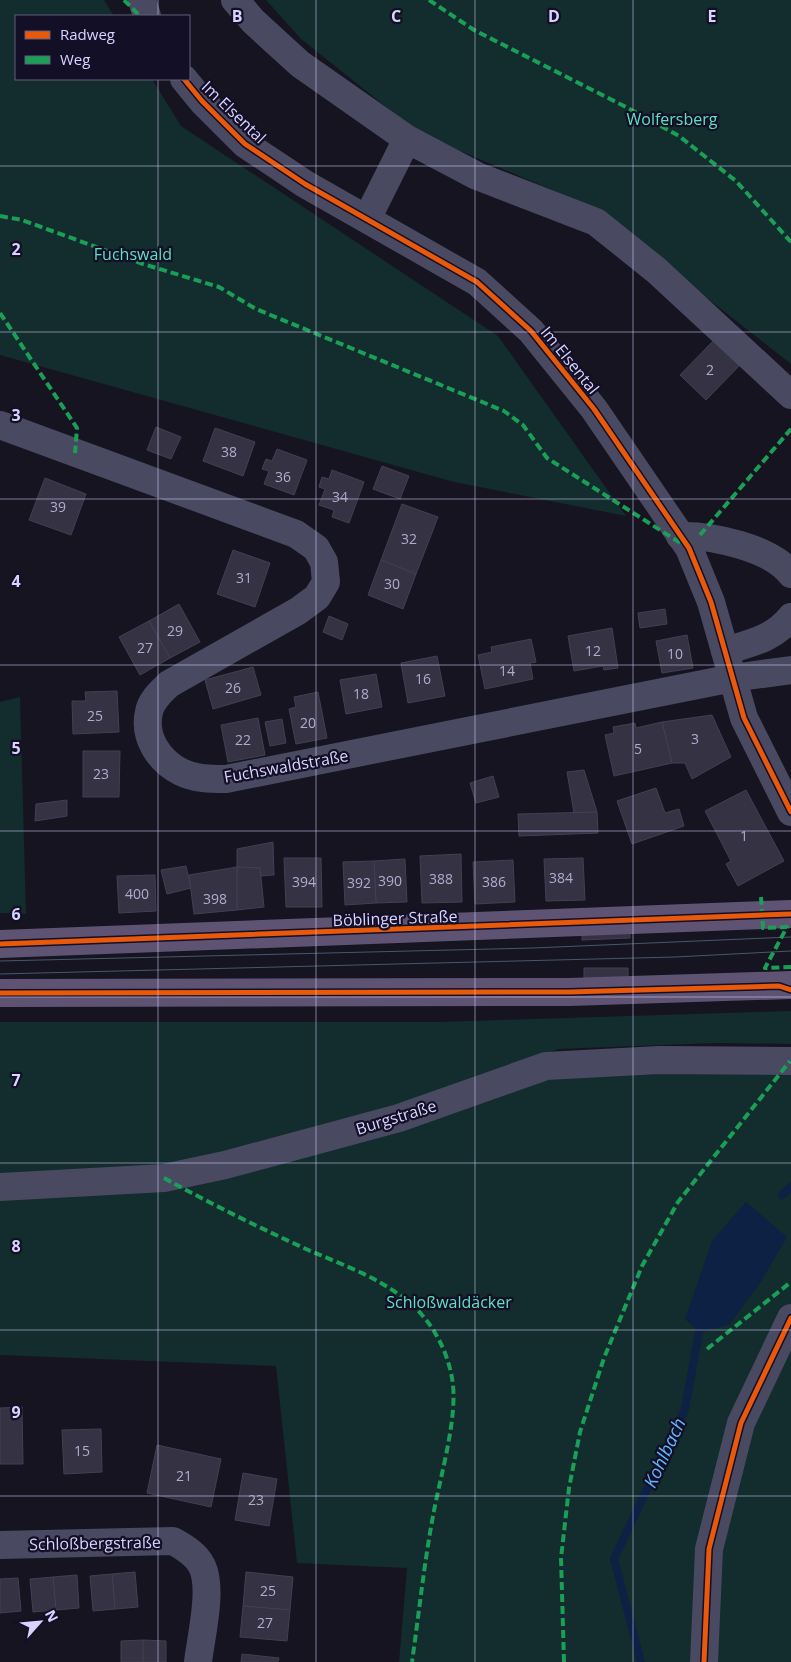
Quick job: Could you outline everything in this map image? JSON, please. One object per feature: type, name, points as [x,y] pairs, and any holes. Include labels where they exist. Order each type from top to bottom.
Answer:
[{"type":"main road","name":"Böblinger Straße","points":[[0,944],[791,914]]},
{"type":"main road","points":[[0,993],[568,992],[791,985]]},
{"type":"street","points":[[142,0],[147,15]]},
{"type":"street","points":[[235,0],[253,22],[300,64],[407,139],[477,176],[596,222],[656,270],[791,395]]},
{"type":"street","name":"Im Elsental","points":[[185,80],[202,101],[245,144],[305,184],[477,282],[531,331],[594,409],[680,536],[702,577],[733,678]]},
{"type":"street","points":[[367,219],[407,139]]},
{"type":"street","name":"Fuchswaldstraße","points":[[0,425],[296,534],[316,548],[324,562],[326,582],[317,597],[298,611],[169,684],[156,697],[148,712],[149,732],[154,748],[165,762],[182,773],[201,779],[226,779],[733,678],[791,670]]},
{"type":"street","points":[[680,536],[700,535],[762,552],[783,564],[791,574]]},
{"type":"street","points":[[725,651],[760,640],[780,630],[791,617]]},
{"type":"street","points":[[733,678],[744,718],[791,812]]},
{"type":"street","name":"Burgstraße","points":[[0,1187],[164,1178],[225,1165],[398,1118],[546,1066],[659,1060],[791,1061]]},
{"type":"street","points":[[704,1662],[709,1549],[741,1424],[791,1318]]},
{"type":"street","name":"Schloßbergstraße","points":[[0,1545],[174,1541],[190,1551],[202,1565],[208,1583],[198,1662]]},
{"type":"green space","name":"Fuchswald","points":[[0,0],[104,0],[113,15],[15,15],[15,80],[153,80],[181,126],[498,336],[626,516],[454,482],[0,355]]},
{"type":"green space","name":"Wolfersberg","points":[[266,0],[791,0],[791,364],[588,205],[420,134],[301,39]]},
{"type":"green space","points":[[20,697],[26,914],[0,913],[0,702]]},
{"type":"green space","name":"Schloßwaldäcker","points":[[791,1011],[791,1044],[716,1043],[559,1049],[394,1110],[545,1079],[765,1069],[791,1074],[791,1662],[399,1662],[407,1568],[297,1563],[276,1366],[0,1355],[0,1022],[437,1022]]},
{"type":"water","points":[[746,1202],[787,1237],[760,1283],[729,1325],[699,1332],[685,1319],[712,1241]]},
{"type":"building","points":[[715,339],[741,364],[706,400],[680,375]]},
{"type":"building","points":[[156,427],[181,437],[171,459],[147,450]]},
{"type":"building","points":[[215,428],[255,442],[243,476],[203,461]]},
{"type":"building","points":[[277,449],[307,460],[294,495],[264,484],[269,471],[262,469],[266,459],[272,461]]},
{"type":"building","points":[[382,466],[409,476],[400,499],[373,489]]},
{"type":"building","points":[[332,470],[364,482],[349,523],[332,517],[334,510],[319,505],[325,489],[319,487],[322,477],[329,479]]},
{"type":"building","points":[[45,478],[86,494],[71,535],[29,520]]},
{"type":"building","points":[[402,504],[438,517],[416,574],[381,560]]},
{"type":"building","points":[[233,550],[270,563],[255,607],[217,594]]},
{"type":"building","points":[[381,560],[416,574],[403,609],[368,595]]},
{"type":"building","points":[[179,604],[200,642],[170,658],[149,621]]},
{"type":"building","points":[[665,609],[667,624],[640,628],[638,613]]},
{"type":"building","points":[[329,616],[348,624],[342,640],[323,632]]},
{"type":"building","points":[[149,621],[170,658],[140,675],[119,637]]},
{"type":"building","points":[[612,628],[618,668],[604,670],[603,666],[574,671],[568,636]]},
{"type":"building","points":[[687,635],[693,668],[662,673],[656,641]]},
{"type":"building","points":[[531,639],[536,662],[530,663],[533,679],[485,689],[478,655],[492,652],[491,647]]},
{"type":"building","points":[[437,656],[445,696],[408,703],[401,663]]},
{"type":"building","points":[[253,667],[261,695],[213,709],[205,680]]},
{"type":"building","points":[[376,674],[382,707],[346,714],[340,680]]},
{"type":"building","points":[[117,691],[119,732],[73,734],[72,701],[86,701],[85,692]]},
{"type":"building","points":[[318,692],[327,738],[296,744],[289,709],[296,707],[294,697]]},
{"type":"building","points":[[712,715],[731,757],[692,779],[685,763],[672,763],[662,722]]},
{"type":"building","points":[[258,718],[265,755],[228,762],[221,725]]},
{"type":"building","points":[[282,719],[286,743],[270,746],[265,722]]},
{"type":"building","points":[[662,722],[672,763],[614,776],[605,735],[614,733],[613,727],[635,723],[636,728]]},
{"type":"building","points":[[83,751],[120,751],[119,797],[83,797]]},
{"type":"building","points":[[584,770],[597,812],[574,813],[567,772]]},
{"type":"building","points":[[493,776],[499,797],[476,803],[470,783]]},
{"type":"building","points":[[656,788],[665,813],[679,809],[684,826],[632,844],[617,801]]},
{"type":"building","points":[[746,790],[784,861],[738,886],[726,864],[731,861],[705,811]]},
{"type":"building","points":[[67,800],[67,816],[35,821],[36,804]]},
{"type":"building","points":[[597,812],[598,833],[519,836],[518,814]]},
{"type":"building","points":[[273,842],[274,875],[261,876],[260,868],[237,867],[237,849]]},
{"type":"building","points":[[461,854],[462,902],[422,903],[420,856]]},
{"type":"building","points":[[284,858],[321,858],[322,907],[286,907]]},
{"type":"building","points":[[583,858],[585,900],[546,901],[544,859]]},
{"type":"building","points":[[405,859],[407,902],[376,903],[374,861]]},
{"type":"building","points":[[513,860],[515,902],[475,904],[473,862]]},
{"type":"building","points":[[374,861],[376,903],[345,905],[343,862]]},
{"type":"building","points":[[186,866],[191,888],[167,894],[161,870]]},
{"type":"building","points":[[237,867],[260,868],[264,907],[237,910]]},
{"type":"building","points":[[237,867],[237,910],[194,914],[189,875]]},
{"type":"building","points":[[155,875],[156,911],[119,913],[117,876]]},
{"type":"building","points":[[630,930],[630,938],[582,940],[582,932]]},
{"type":"building","points":[[584,968],[628,968],[628,977],[584,978]]},
{"type":"building","points":[[22,1407],[23,1464],[0,1464],[0,1408]]},
{"type":"building","points":[[101,1429],[102,1472],[64,1474],[62,1430]]},
{"type":"building","points":[[157,1445],[221,1459],[211,1507],[147,1493]]},
{"type":"building","points":[[243,1473],[277,1479],[269,1526],[235,1520]]},
{"type":"building","points":[[135,1572],[138,1607],[115,1609],[112,1574]]},
{"type":"building","points":[[246,1572],[293,1577],[290,1610],[243,1606]]},
{"type":"building","points":[[112,1574],[115,1609],[93,1611],[90,1576]]},
{"type":"building","points":[[77,1575],[79,1608],[56,1610],[53,1577]]},
{"type":"building","points":[[53,1577],[56,1610],[33,1612],[30,1579]]},
{"type":"building","points":[[18,1578],[21,1611],[0,1613],[0,1579]]},
{"type":"building","points":[[243,1606],[290,1610],[287,1641],[240,1637]]},
{"type":"building","points":[[143,1640],[143,1662],[121,1662],[121,1641]]},
{"type":"building","points":[[143,1640],[166,1641],[166,1662],[143,1662]]},
{"type":"building","points":[[242,1654],[279,1658],[278,1662],[241,1662]]},
{"type":"waterway","name":"Kohlbach","points":[[782,1195],[791,1187]]},
{"type":"waterway","name":"Kohlbach","points":[[641,1662],[614,1559],[685,1409],[699,1332],[703,1323]]},
{"type":"tram line","points":[[0,961],[533,948],[791,937]]},
{"type":"tram line","points":[[0,974],[675,957],[791,951]]},
{"type":"marked path","points":[[124,0],[139,15]]},
{"type":"marked path","points":[[429,0],[474,30],[679,136],[736,181],[791,242]]},
{"type":"marked path","points":[[0,216],[22,220],[143,264],[219,287],[256,309],[504,411],[523,425],[547,458],[682,544]]},
{"type":"marked path","points":[[0,313],[77,428],[75,453]]},
{"type":"marked path","points":[[700,535],[791,429]]},
{"type":"marked path","points":[[761,897],[763,928],[787,927],[765,968],[791,967]]},
{"type":"marked path","points":[[564,1662],[561,1558],[569,1488],[580,1432],[604,1358],[642,1266],[678,1202],[790,1061]]},
{"type":"marked path","points":[[164,1178],[252,1224],[379,1282],[401,1296],[420,1312],[440,1343],[452,1378],[453,1410],[448,1446],[436,1500],[424,1570],[412,1662]]},
{"type":"marked path","points":[[707,1349],[791,1282]]},
{"type":"cycle path","points":[[185,80],[202,101],[245,144],[305,184],[477,282],[531,331],[594,409],[689,548],[711,602],[744,718],[791,812]]},
{"type":"cycle path","points":[[0,944],[791,914]]},
{"type":"cycle path","points":[[0,993],[569,992],[779,986],[791,990]]},
{"type":"cycle path","points":[[704,1662],[709,1549],[741,1423],[791,1318]]}]
